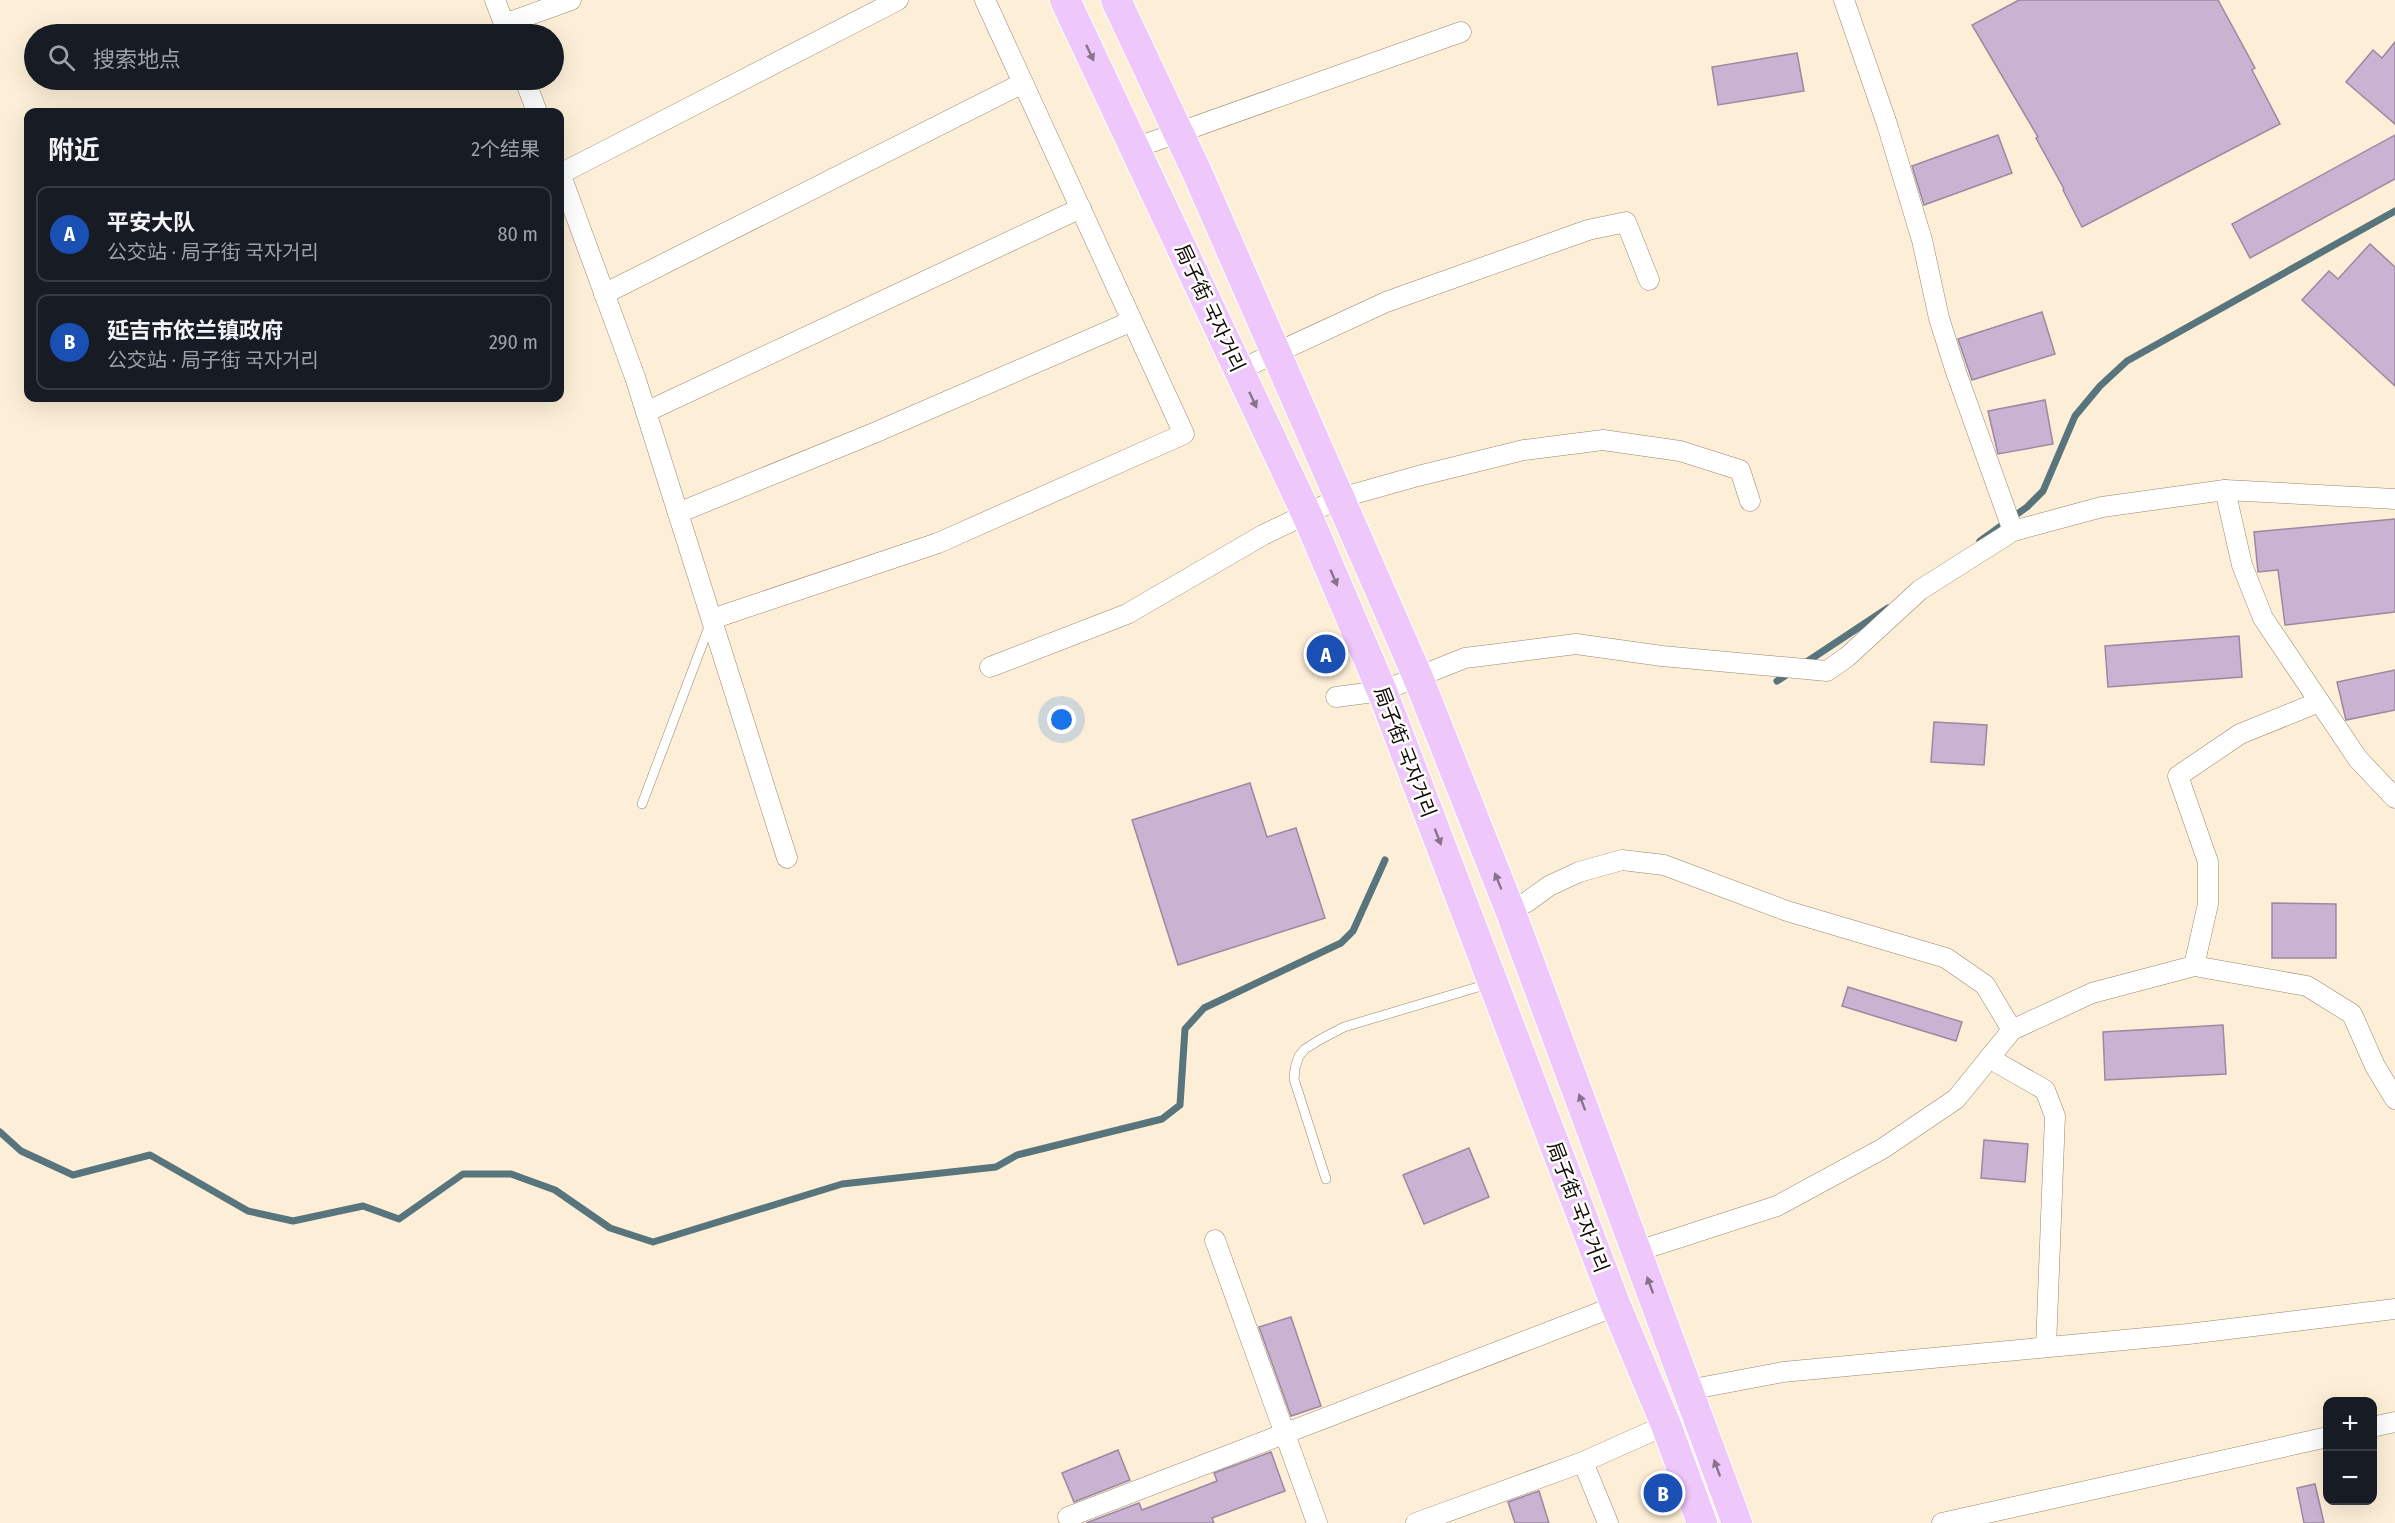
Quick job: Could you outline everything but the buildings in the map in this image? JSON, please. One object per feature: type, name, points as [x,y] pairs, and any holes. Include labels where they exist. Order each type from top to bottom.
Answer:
[{"type":"main road","name":"局子街 국자거리","points":[[1065,0],[1307,514],[1382,691],[1616,1306],[1666,1425],[1702,1523]]},
{"type":"main road","name":"局子街 국자거리","points":[[1116,0],[1178,132],[1417,675],[1510,910],[1737,1523]]},
{"type":"street","points":[[495,0],[504,24]]},
{"type":"street","points":[[517,24],[571,0]]},
{"type":"street","points":[[564,172],[898,0]]},
{"type":"street","points":[[711,619],[938,543],[1184,434],[985,0]]},
{"type":"street","points":[[1845,0],[1887,124],[1922,240],[1939,318],[2008,522]]},
{"type":"street","points":[[1135,148],[1461,32]]},
{"type":"street","points":[[604,294],[1023,82]]},
{"type":"street","points":[[529,90],[536,108]]},
{"type":"street","points":[[564,185],[646,412],[787,858]]},
{"type":"street","points":[[646,412],[1081,208]]},
{"type":"street","points":[[1239,370],[1386,302],[1588,230],[1626,222],[1650,280]]},
{"type":"street","points":[[678,513],[874,434],[1132,321]]},
{"type":"street","points":[[990,668],[1127,614],[1263,535],[1340,498],[1524,450],[1603,440],[1680,451],[1740,470],[1750,501]]},
{"type":"street","points":[[2225,490],[2242,565],[2264,618],[2358,759],[2395,798]]},
{"type":"street","points":[[1336,697],[1382,691],[1417,675],[1465,658],[1576,644],[1662,656],[1827,671],[1847,657],[1920,590],[2008,522],[2225,490],[2395,500]]},
{"type":"street","points":[[2194,966],[2208,904],[2208,862],[2178,776],[2240,734],[2319,702]]},
{"type":"street","points":[[1510,910],[1527,902],[1549,886],[1590,869],[1622,860],[1664,865],[1787,910],[1946,958],[1985,985],[2012,1030]]},
{"type":"street","points":[[1638,1251],[1777,1206],[1882,1149],[1956,1099],[2012,1030],[2092,993],[2194,966],[2307,986],[2352,1014],[2375,1066],[2395,1099]]},
{"type":"street","points":[[1989,1058],[2045,1090],[2055,1116],[2046,1347]]},
{"type":"street","points":[[1215,1240],[1317,1523]]},
{"type":"street","points":[[1068,1517],[1616,1306]]},
{"type":"street","points":[[1416,1523],[1583,1462],[1666,1425],[1692,1401],[1783,1372],[2188,1334],[2395,1309]]},
{"type":"street","points":[[2377,1426],[2395,1422]]},
{"type":"street","points":[[1942,1523],[2323,1438]]},
{"type":"street","points":[[1583,1462],[1608,1523]]},
{"type":"lane","points":[[642,804],[711,619]]},
{"type":"lane","points":[[1326,1179],[1294,1079],[1295,1068],[1305,1049],[1344,1027],[1494,982]]},
{"type":"waterway","points":[[1980,541],[2027,507],[2043,491],[2075,416],[2100,386],[2127,361],[2395,211]]},
{"type":"waterway","points":[[1805,663],[1888,608]]},
{"type":"waterway","points":[[1777,681],[1791,672]]},
{"type":"waterway","points":[[0,1132],[21,1151],[73,1175],[150,1155],[248,1211],[293,1221],[363,1206],[399,1219],[463,1174],[511,1174],[555,1190],[610,1228],[653,1242],[842,1184],[996,1167],[1017,1155],[1162,1119],[1180,1105],[1185,1029],[1204,1008],[1341,943],[1353,931],[1385,860]]},
{"type":"place","name":"平安大队","points":[[1326,654]]},
{"type":"place","name":"延吉市依兰镇政府","points":[[1663,1493]]}]
